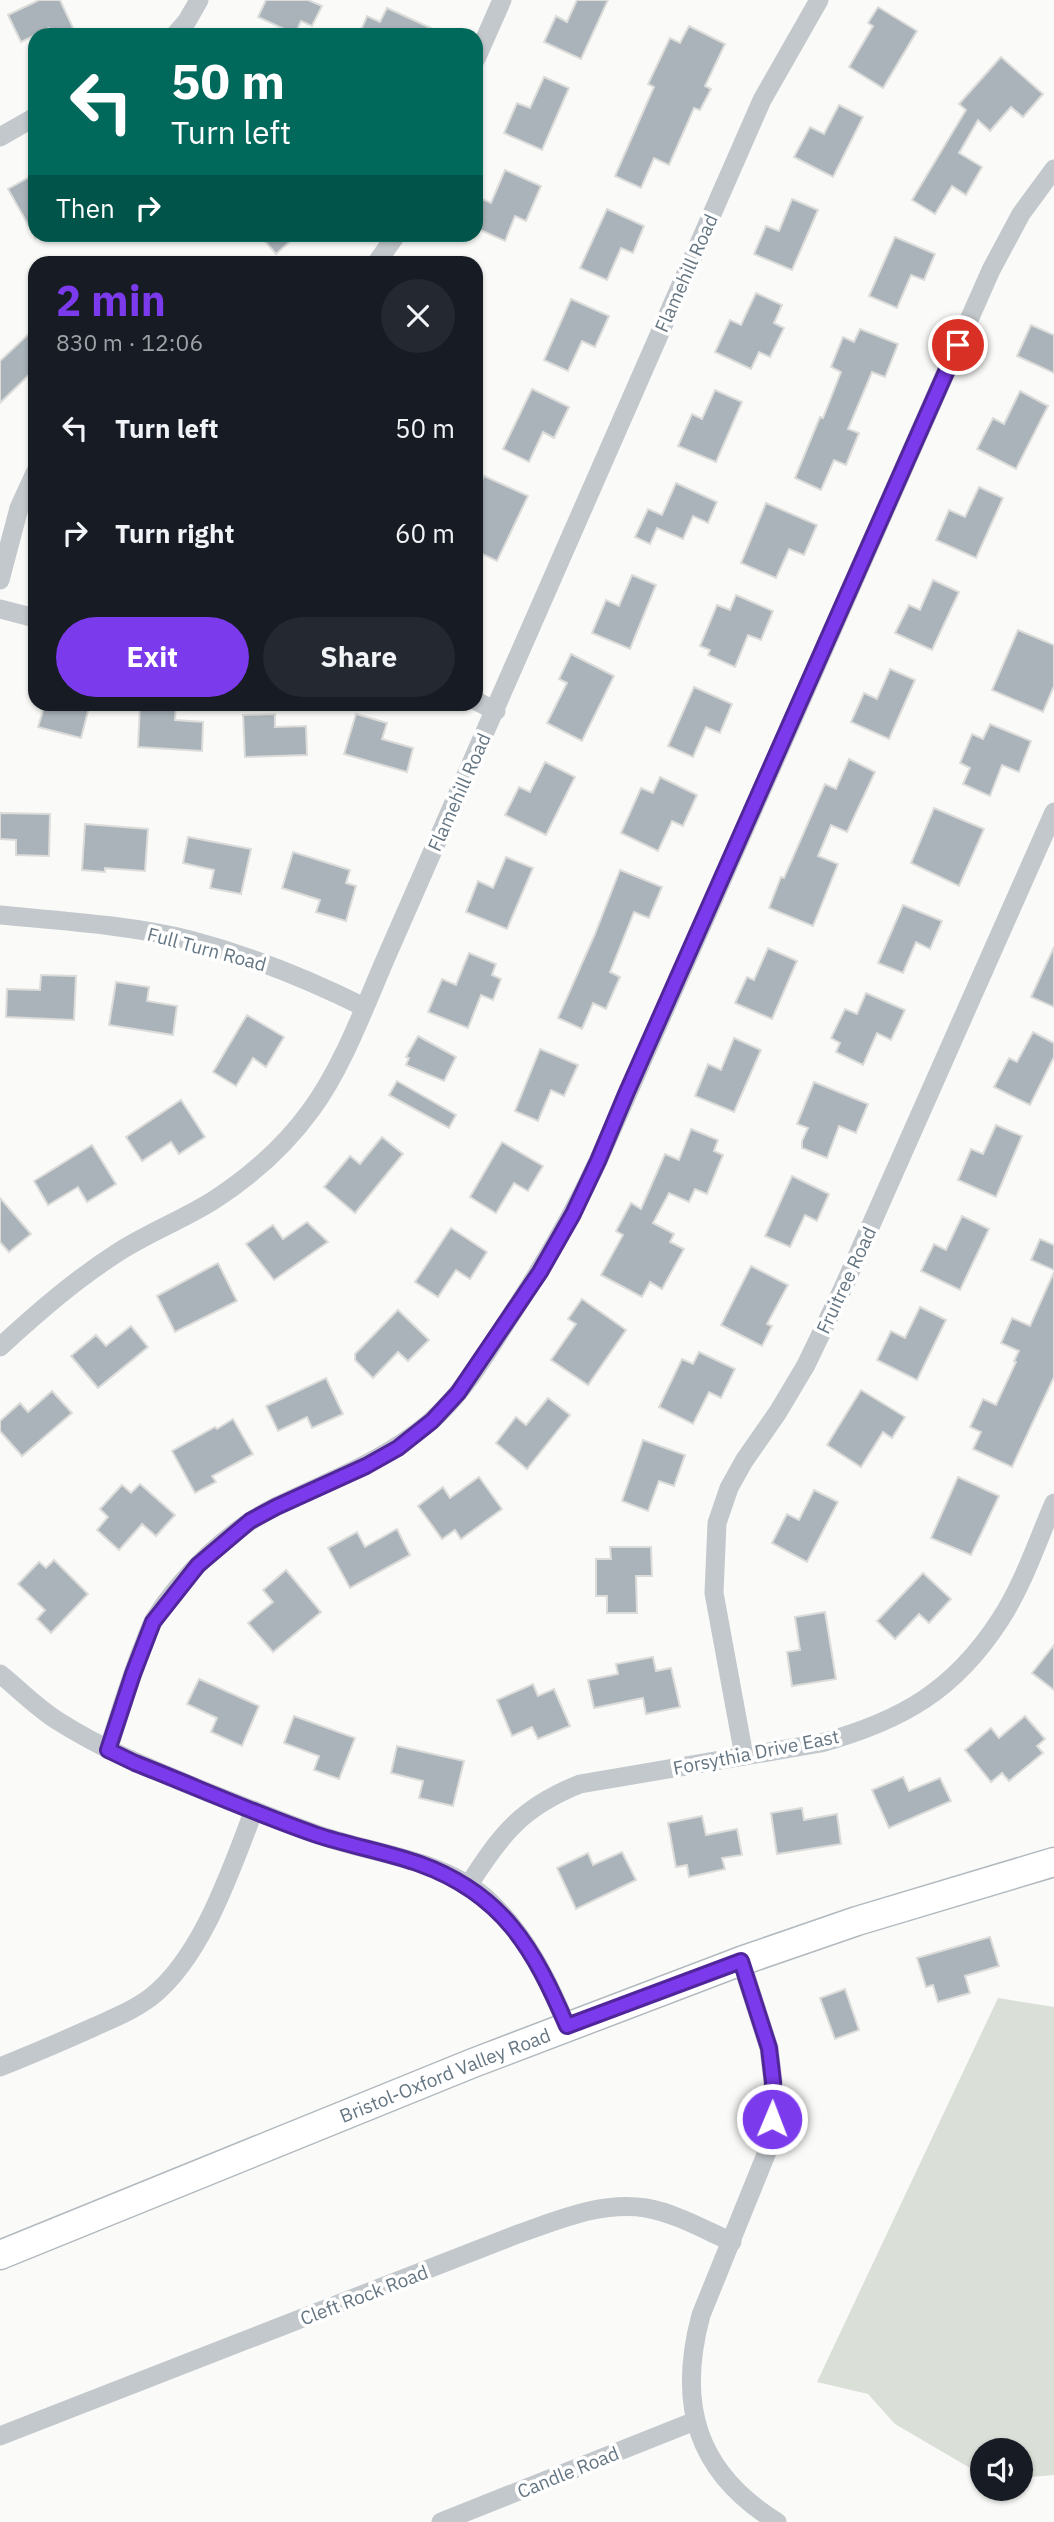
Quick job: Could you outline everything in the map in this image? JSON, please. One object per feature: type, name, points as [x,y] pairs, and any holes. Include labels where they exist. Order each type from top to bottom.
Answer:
[{"type":"main road","name":"Bristol-Oxford Valley Road","points":[[0,2255],[567,2026],[741,1961],[857,1921],[1054,1862]]},
{"type":"street","points":[[181,28],[199,0]]},
{"type":"street","points":[[483,43],[502,0]]},
{"type":"street","name":"Flamehill Road","points":[[0,1347],[77,1281],[145,1236],[212,1201],[252,1173],[278,1149],[312,1110],[333,1074],[364,1007],[496,711],[762,100],[819,0]]},
{"type":"street","points":[[0,137],[28,121]]},
{"type":"street","points":[[108,1750],[153,1622],[198,1565],[250,1521],[366,1466],[398,1448],[432,1421],[458,1393],[540,1272],[573,1214],[598,1161],[991,270],[1021,214],[1054,169]]},
{"type":"street","points":[[0,580],[19,508],[28,488]]},
{"type":"street","points":[[0,609],[28,616]]},
{"type":"street","points":[[483,704],[496,711]]},
{"type":"street","name":"Fruitree Road","points":[[744,1756],[714,1593],[717,1523],[729,1488],[806,1365],[843,1288],[1054,812]]},
{"type":"street","name":"Full Turn Road","points":[[0,915],[189,940],[306,978],[364,1007]]},
{"type":"street","name":"Forsythia Drive East","points":[[468,1886],[510,1828],[535,1805],[580,1784],[821,1743],[858,1732],[908,1710],[947,1683],[972,1658],[1001,1619],[1054,1503]]},
{"type":"street","points":[[0,1674],[58,1721],[135,1763],[318,1835],[419,1863],[468,1886],[484,1897],[514,1928],[548,1981],[567,2026]]},
{"type":"street","points":[[0,2067],[134,2009],[169,1981],[212,1913],[254,1810]]},
{"type":"street","points":[[741,1961],[769,2048],[773,2082],[772,2119],[767,2152],[701,2315],[695,2339],[690,2388],[695,2421],[714,2464],[754,2508],[777,2522]]},
{"type":"street","name":"Cleft Rock Road","points":[[0,2436],[518,2234],[589,2210],[649,2209],[732,2242]]},
{"type":"street","name":"Candle Road","points":[[441,2522],[695,2421]]},
{"type":"shaded area","points":[[998,1998],[1054,2007],[1054,2475],[1033,2477],[1033,2438],[970,2438],[970,2468],[895,2424],[868,2394],[817,2382]]},
{"type":"building","points":[[39,0],[60,0],[73,28],[28,28],[28,38],[21,42],[8,15]]},
{"type":"building","points":[[266,0],[308,0],[322,6],[312,26],[301,21],[298,28],[282,28],[258,17]]},
{"type":"building","points":[[577,0],[608,0],[581,59],[544,42],[556,16],[567,22]]},
{"type":"building","points":[[878,7],[917,31],[883,88],[849,67],[873,26],[868,23]]},
{"type":"building","points":[[387,8],[431,28],[362,28],[367,16],[380,22]]},
{"type":"building","points":[[689,26],[725,44],[705,86],[711,89],[700,110],[694,108],[669,165],[654,158],[641,188],[615,176],[654,87],[648,84],[670,38],[680,43]]},
{"type":"building","points":[[1001,57],[1043,94],[1023,117],[1011,107],[990,131],[978,120],[959,153],[982,167],[966,195],[952,186],[935,214],[912,200],[966,110],[959,104]]},
{"type":"building","points":[[544,77],[569,88],[542,150],[504,133],[517,103],[530,108]]},
{"type":"building","points":[[839,105],[863,117],[833,177],[794,157],[810,127],[824,134]]},
{"type":"building","points":[[505,170],[541,186],[526,221],[515,216],[505,241],[483,231],[483,199],[491,203]]},
{"type":"building","points":[[28,178],[28,225],[8,189]]},
{"type":"building","points":[[792,199],[818,210],[792,270],[754,254],[766,226],[779,231]]},
{"type":"building","points":[[607,209],[644,226],[633,253],[621,248],[607,280],[580,268]]},
{"type":"building","points":[[895,237],[935,254],[924,280],[911,275],[897,308],[869,296]]},
{"type":"building","points":[[266,242],[289,242],[276,254]]},
{"type":"building","points":[[756,293],[782,305],[774,323],[784,328],[770,357],[759,352],[751,369],[715,352],[730,320],[741,325]]},
{"type":"building","points":[[571,299],[609,316],[595,347],[582,341],[568,371],[544,360]]},
{"type":"building","points":[[1031,325],[1054,335],[1054,373],[1017,356]]},
{"type":"building","points":[[860,329],[898,344],[885,377],[872,372],[848,429],[859,433],[846,465],[834,460],[821,490],[795,478],[841,372],[831,367],[843,337],[854,342]]},
{"type":"building","points":[[28,335],[28,376],[0,403],[0,361]]},
{"type":"building","points":[[532,389],[569,407],[554,438],[543,432],[529,462],[503,449]]},
{"type":"building","points":[[715,390],[742,402],[716,462],[678,446],[692,414],[702,419]]},
{"type":"building","points":[[1020,391],[1048,406],[1016,469],[977,449],[993,418],[1004,424]]},
{"type":"building","points":[[484,476],[528,496],[497,561],[483,554]]},
{"type":"building","points":[[676,483],[717,502],[708,523],[693,516],[683,539],[657,528],[650,544],[635,537],[648,509],[662,515]]},
{"type":"building","points":[[979,487],[1003,498],[976,558],[936,540],[949,510],[965,517]]},
{"type":"building","points":[[766,503],[817,525],[804,555],[789,549],[776,578],[741,563]]},
{"type":"building","points":[[632,575],[656,585],[630,649],[592,633],[606,600],[619,606]]},
{"type":"building","points":[[933,580],[959,592],[932,650],[895,633],[909,605],[920,610]]},
{"type":"building","points":[[736,595],[773,611],[761,640],[748,635],[735,667],[708,655],[710,650],[700,646],[717,605],[730,610]]},
{"type":"building","points":[[1018,630],[1054,645],[1054,686],[1043,712],[992,690]]},
{"type":"building","points":[[571,654],[614,676],[582,741],[547,723],[567,683],[559,679]]},
{"type":"building","points":[[890,669],[915,680],[889,739],[851,722],[864,693],[877,699]]},
{"type":"building","points":[[694,687],[732,704],[720,733],[706,727],[693,757],[668,746]]},
{"type":"building","points":[[43,711],[88,711],[81,738],[38,727]]},
{"type":"building","points":[[140,711],[176,711],[175,720],[203,722],[202,751],[138,747]]},
{"type":"building","points":[[275,714],[275,727],[306,726],[307,755],[245,757],[243,715]]},
{"type":"building","points":[[356,714],[387,723],[382,739],[413,748],[407,772],[344,754]]},
{"type":"building","points":[[990,724],[1031,741],[1019,772],[1002,765],[990,796],[963,784],[970,768],[960,763],[972,734],[983,739]]},
{"type":"building","points":[[849,759],[875,772],[847,832],[831,825],[818,856],[838,864],[813,926],[769,908],[825,784],[836,789]]},
{"type":"building","points":[[545,762],[575,777],[546,835],[505,815],[519,787],[530,792]]},
{"type":"building","points":[[660,777],[697,795],[683,826],[672,821],[658,851],[621,833],[641,788],[653,793]]},
{"type":"building","points":[[934,808],[984,829],[959,886],[911,863]]},
{"type":"building","points":[[0,813],[50,814],[49,856],[16,855],[16,840],[0,839]]},
{"type":"building","points":[[85,824],[148,829],[145,871],[105,868],[105,872],[82,870]]},
{"type":"building","points":[[188,837],[251,849],[241,894],[210,888],[214,870],[183,863]]},
{"type":"building","points":[[293,852],[350,870],[346,883],[356,886],[346,921],[316,912],[320,900],[282,888]]},
{"type":"building","points":[[506,857],[533,868],[507,929],[466,912],[478,881],[493,888]]},
{"type":"building","points":[[620,870],[662,887],[649,918],[634,912],[610,972],[620,977],[606,1009],[593,1003],[582,1029],[558,1018]]},
{"type":"building","points":[[903,905],[942,921],[930,949],[916,942],[903,973],[878,963]]},
{"type":"building","points":[[1054,947],[1054,1007],[1031,997]]},
{"type":"building","points":[[768,948],[797,961],[772,1019],[735,1003],[747,977],[754,980]]},
{"type":"building","points":[[469,953],[496,964],[492,975],[501,979],[493,1000],[481,995],[468,1028],[428,1012],[442,979],[456,985]]},
{"type":"building","points":[[41,975],[76,976],[74,1020],[6,1017],[7,989],[40,990]]},
{"type":"building","points":[[116,982],[149,987],[147,1001],[177,1006],[173,1035],[109,1025]]},
{"type":"building","points":[[866,993],[905,1010],[891,1040],[877,1033],[863,1065],[836,1052],[840,1043],[831,1038],[845,1009],[857,1014]]},
{"type":"building","points":[[247,1015],[284,1037],[266,1067],[253,1058],[236,1086],[213,1072]]},
{"type":"building","points":[[1033,1032],[1054,1043],[1054,1057],[1030,1105],[994,1087],[1009,1058],[1017,1062]]},
{"type":"building","points":[[418,1036],[456,1057],[444,1081],[406,1065],[409,1058],[406,1057]]},
{"type":"building","points":[[734,1038],[761,1050],[734,1112],[695,1096],[708,1064],[721,1070]]},
{"type":"building","points":[[540,1049],[578,1065],[564,1096],[551,1090],[538,1121],[515,1111]]},
{"type":"building","points":[[397,1081],[456,1115],[449,1128],[389,1095]]},
{"type":"building","points":[[814,1082],[868,1104],[856,1133],[839,1126],[827,1158],[802,1148],[808,1128],[797,1124]]},
{"type":"building","points":[[181,1100],[205,1137],[179,1154],[171,1142],[142,1161],[126,1137]]},
{"type":"building","points":[[996,1125],[1022,1136],[996,1197],[958,1180],[971,1149],[983,1154]]},
{"type":"building","points":[[691,1129],[718,1140],[714,1151],[723,1155],[707,1194],[695,1189],[689,1202],[669,1193],[653,1223],[674,1234],[670,1242],[684,1249],[662,1289],[650,1282],[642,1297],[601,1275],[623,1235],[616,1231],[631,1203],[641,1209],[665,1154],[679,1160]]},
{"type":"building","points":[[382,1137],[403,1154],[355,1213],[324,1187],[350,1156],[360,1164]]},
{"type":"building","points":[[502,1142],[543,1166],[528,1191],[514,1183],[496,1213],[470,1197]]},
{"type":"building","points":[[92,1145],[116,1184],[87,1202],[78,1187],[48,1205],[34,1181]]},
{"type":"building","points":[[792,1176],[829,1194],[817,1221],[805,1215],[790,1247],[765,1236]]},
{"type":"building","points":[[0,1198],[31,1234],[9,1252],[0,1242]]},
{"type":"building","points":[[962,1216],[989,1229],[960,1290],[921,1271],[934,1244],[946,1250]]},
{"type":"building","points":[[307,1222],[328,1242],[274,1280],[246,1244],[273,1225],[283,1239]]},
{"type":"building","points":[[451,1228],[487,1252],[470,1279],[456,1270],[438,1297],[415,1282]]},
{"type":"building","points":[[1040,1239],[1054,1245],[1054,1270],[1031,1260]]},
{"type":"building","points":[[218,1263],[237,1301],[175,1332],[157,1296]]},
{"type":"building","points":[[751,1266],[788,1285],[767,1324],[772,1326],[762,1346],[721,1325]]},
{"type":"building","points":[[1054,1272],[1054,1377],[1012,1467],[973,1449],[981,1432],[970,1427],[983,1399],[996,1405],[1016,1362],[1014,1361],[1019,1351],[1001,1343],[1012,1318],[1030,1326]]},
{"type":"building","points":[[582,1299],[626,1330],[588,1385],[551,1360],[576,1324],[568,1319]]},
{"type":"building","points":[[920,1307],[946,1320],[917,1380],[877,1360],[891,1331],[905,1338]]},
{"type":"building","points":[[398,1310],[429,1340],[408,1361],[398,1352],[373,1378],[355,1360],[355,1354]]},
{"type":"building","points":[[131,1326],[148,1347],[98,1388],[71,1356],[96,1335],[106,1346]]},
{"type":"building","points":[[699,1352],[735,1369],[721,1398],[709,1392],[693,1424],[659,1407],[682,1359],[693,1364]]},
{"type":"building","points":[[326,1378],[343,1414],[312,1428],[307,1417],[278,1431],[266,1406]]},
{"type":"building","points":[[861,1390],[905,1417],[892,1438],[883,1432],[861,1467],[827,1445]]},
{"type":"building","points":[[52,1391],[72,1413],[22,1456],[0,1431],[0,1421],[20,1403],[28,1412]]},
{"type":"building","points":[[548,1398],[570,1415],[527,1469],[496,1443],[516,1417],[526,1425]]},
{"type":"building","points":[[233,1419],[253,1454],[212,1476],[216,1482],[195,1493],[172,1451]]},
{"type":"building","points":[[643,1440],[685,1455],[674,1486],[659,1481],[648,1511],[622,1501]]},
{"type":"building","points":[[479,1477],[502,1509],[461,1539],[455,1530],[442,1539],[418,1506],[443,1487],[450,1498]]},
{"type":"building","points":[[958,1477],[999,1496],[971,1555],[931,1538]]},
{"type":"building","points":[[140,1484],[175,1515],[156,1536],[142,1524],[119,1550],[97,1530],[108,1517],[100,1509],[122,1485],[131,1493]]},
{"type":"building","points":[[814,1490],[838,1502],[807,1562],[772,1543],[787,1514],[799,1520]]},
{"type":"building","points":[[397,1529],[410,1555],[350,1588],[328,1548],[357,1532],[365,1547]]},
{"type":"building","points":[[610,1547],[651,1547],[652,1576],[636,1576],[637,1613],[607,1613],[607,1596],[596,1596],[596,1559],[611,1559]]},
{"type":"building","points":[[54,1560],[88,1594],[51,1633],[37,1619],[45,1610],[18,1584],[39,1562],[46,1568]]},
{"type":"building","points":[[286,1570],[321,1612],[273,1652],[248,1623],[273,1602],[263,1590]]},
{"type":"building","points":[[923,1573],[951,1599],[929,1623],[919,1614],[895,1639],[877,1621]]},
{"type":"building","points":[[825,1612],[836,1679],[792,1686],[787,1652],[800,1650],[795,1617]]},
{"type":"building","points":[[1054,1645],[1054,1690],[1032,1673]]},
{"type":"building","points":[[653,1657],[656,1671],[671,1668],[680,1707],[646,1714],[643,1698],[594,1708],[588,1680],[618,1674],[616,1664]]},
{"type":"building","points":[[199,1679],[259,1706],[242,1746],[211,1732],[217,1718],[187,1704]]},
{"type":"building","points":[[533,1684],[538,1696],[554,1689],[570,1726],[538,1739],[532,1727],[512,1736],[497,1700]]},
{"type":"building","points":[[294,1716],[355,1738],[339,1779],[314,1770],[319,1756],[284,1743]]},
{"type":"building","points":[[1025,1716],[1045,1739],[1037,1746],[1043,1753],[1009,1781],[1002,1773],[991,1782],[965,1750],[991,1728],[999,1738]]},
{"type":"building","points":[[397,1746],[464,1761],[453,1806],[419,1798],[423,1781],[391,1773]]},
{"type":"building","points":[[903,1777],[909,1791],[940,1778],[951,1801],[889,1828],[872,1790]]},
{"type":"building","points":[[802,1808],[804,1820],[837,1814],[841,1844],[777,1854],[771,1813]]},
{"type":"building","points":[[702,1816],[706,1835],[737,1829],[742,1855],[722,1858],[725,1869],[689,1877],[687,1865],[676,1867],[668,1823]]},
{"type":"building","points":[[622,1852],[636,1880],[576,1909],[557,1868],[588,1853],[593,1865]]},
{"type":"building","points":[[990,1937],[999,1966],[965,1976],[970,1993],[938,2002],[933,1985],[926,1987],[917,1958]]},
{"type":"building","points":[[845,1989],[859,2030],[835,2039],[820,1998]]},
{"type":"route","points":[[772,2119],[773,2082],[769,2048],[741,1961],[567,2026],[548,1981],[514,1928],[484,1897],[457,1879],[419,1863],[318,1835],[108,1750],[153,1622],[198,1565],[250,1521],[366,1466],[398,1448],[432,1421],[458,1393],[540,1272],[573,1214],[598,1161],[958,345]]}]
